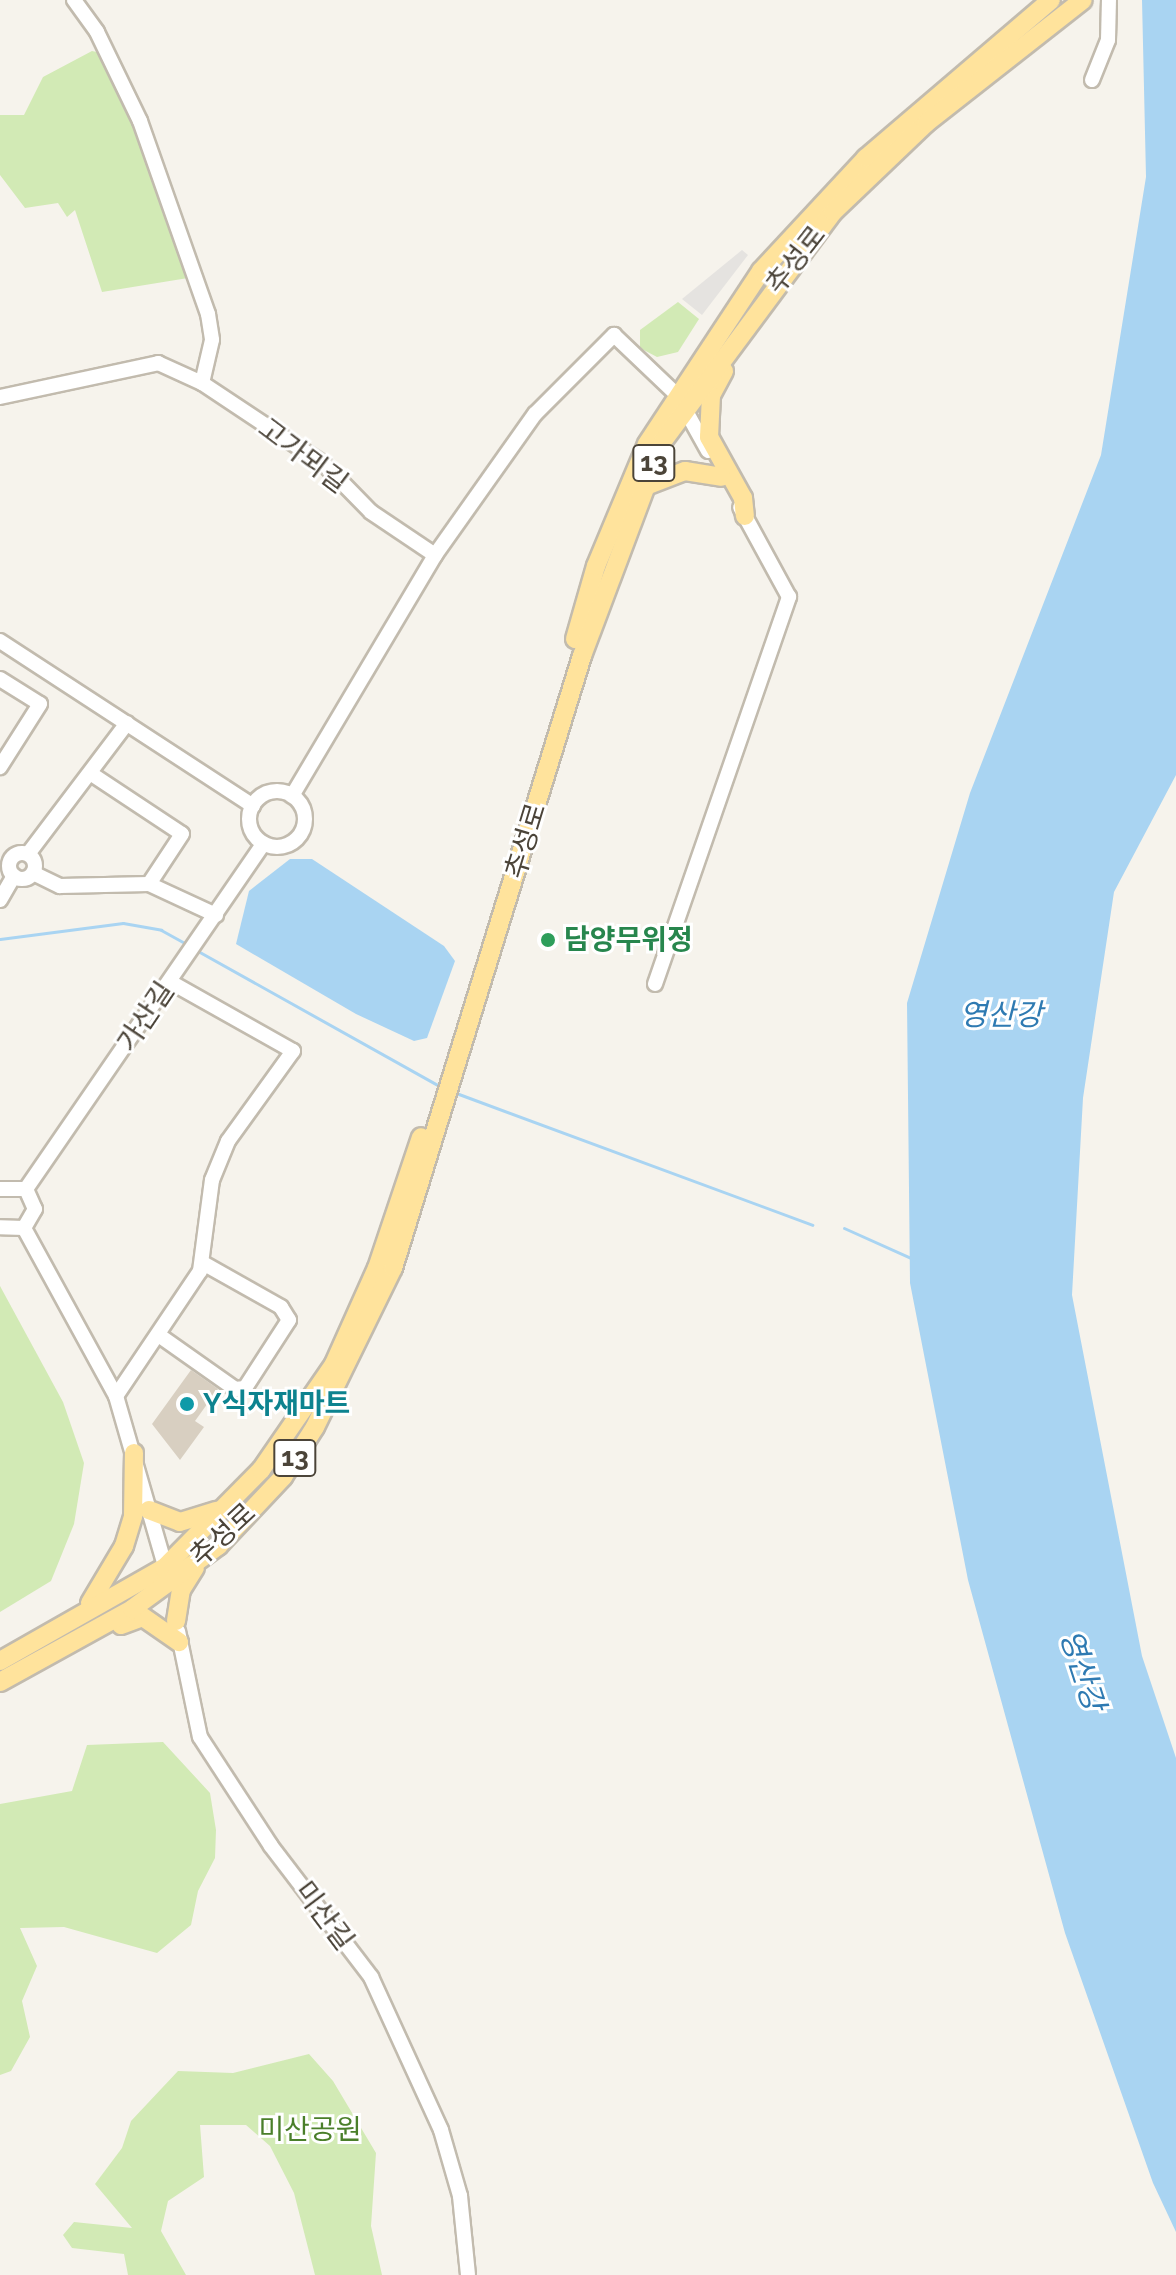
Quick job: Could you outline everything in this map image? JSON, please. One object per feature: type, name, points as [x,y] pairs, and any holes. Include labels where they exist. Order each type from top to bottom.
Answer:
[{"type":"main road","name":"추성로","points":[[0,1682],[87,1634],[168,1574],[261,1470],[334,1364],[377,1268],[435,1112],[582,656],[643,487],[681,400],[761,271],[820,205],[925,103],[1051,0]]},
{"type":"main road","name":"추성로","points":[[450,1066],[596,566],[647,444],[808,244],[926,123],[1083,0]]},
{"type":"main road","points":[[745,516],[743,498],[709,437],[711,395],[808,244]]},
{"type":"main road","points":[[643,487],[685,471],[722,477]]},
{"type":"main road","name":"추성로","points":[[0,1661],[201,1559],[283,1477],[349,1366],[393,1268],[435,1112]]},
{"type":"main road","points":[[70,1623],[103,1590],[124,1546],[133,1516],[134,1453]]},
{"type":"main road","points":[[149,1510],[180,1522],[229,1504]]},
{"type":"main road","points":[[176,1621],[181,1590],[201,1559]]},
{"type":"main road","points":[[87,1634],[143,1617],[179,1642]]},
{"type":"street","points":[[74,0],[97,32],[140,121],[208,314],[212,340],[202,383]]},
{"type":"street","points":[[1092,80],[1108,40],[1109,0]]},
{"type":"street","points":[[292,796],[435,555],[535,414],[614,335],[681,400],[789,597],[655,984]]},
{"type":"street","name":"고가뫼길","points":[[0,397],[158,363],[202,383],[324,464],[371,512],[435,555]]},
{"type":"street","points":[[0,641],[253,806]]},
{"type":"street","points":[[0,679],[40,704],[0,767]]},
{"type":"street","points":[[28,854],[127,723]]},
{"type":"street","points":[[90,773],[182,834],[149,884]]},
{"type":"street","points":[[275,792],[292,796],[303,810],[301,834],[287,845],[263,844],[251,831],[253,806],[275,792]]},
{"type":"street","name":"가산길","points":[[26,1189],[263,844]]},
{"type":"street","points":[[14,876],[6,854],[28,854]]},
{"type":"street","points":[[28,854],[33,873]]},
{"type":"street","points":[[14,876],[33,873],[60,886],[149,884],[216,915]]},
{"type":"street","points":[[0,900],[14,876]]},
{"type":"street","points":[[116,1396],[160,1336],[203,1263],[217,1167],[293,1051],[169,981]]},
{"type":"street","points":[[0,1189],[26,1189],[35,1209],[24,1228]]},
{"type":"street","points":[[0,1227],[24,1228]]},
{"type":"street","points":[[24,1228],[116,1396],[168,1574]]},
{"type":"street","points":[[160,1336],[235,1389],[245,1388],[289,1320],[281,1307],[203,1263]]},
{"type":"street","name":"미산길","points":[[168,1574],[200,1737],[271,1846],[371,1977],[454,2165],[468,2275]]},
{"type":"green space","points":[[92,51],[101,53],[134,126],[188,278],[102,292],[75,210],[67,217],[58,203],[25,208],[0,175],[0,115],[24,115],[43,77]]},
{"type":"green space","points":[[678,302],[699,319],[678,352],[657,357],[640,348],[640,330]]},
{"type":"green space","points":[[0,1286],[63,1402],[84,1463],[74,1524],[51,1581],[0,1612]]},
{"type":"green space","points":[[163,1742],[210,1793],[216,1830],[215,1858],[198,1891],[191,1925],[157,1953],[64,1927],[20,1928],[37,1966],[22,2001],[30,2037],[11,2071],[0,2075],[0,1804],[72,1791],[87,1745]]},
{"type":"green space","name":"미산공원","points":[[309,2054],[333,2081],[376,2153],[371,2226],[382,2275],[315,2275],[294,2193],[270,2146],[246,2125],[200,2125],[204,2177],[168,2201],[161,2231],[186,2275],[128,2275],[124,2254],[72,2248],[63,2235],[74,2222],[132,2228],[95,2184],[122,2148],[131,2121],[178,2071],[233,2073]]},
{"type":"shaded area","points":[[742,250],[748,255],[702,315],[682,299]]},
{"type":"water","name":"영산강","points":[[1142,0],[1176,0],[1176,775],[1114,892],[1083,1098],[1072,1295],[1142,1656],[1176,1758],[1176,2232],[1153,2183],[1065,1933],[968,1580],[910,1283],[907,1003],[970,793],[1101,455],[1146,177]]},
{"type":"water","points":[[290,859],[312,859],[444,946],[455,961],[427,1038],[414,1041],[356,1014],[236,944],[249,891]]},
{"type":"building","name":"Y식자재마트","points":[[191,1370],[218,1389],[195,1421],[204,1427],[180,1460],[152,1424]]},
{"type":"waterway","points":[[0,939],[123,923],[161,930],[186,944]]},
{"type":"waterway","points":[[196,950],[441,1087]]},
{"type":"waterway","points":[[456,1093],[812,1225]]},
{"type":"waterway","points":[[844,1228],[913,1259]]},
{"type":"place","name":"담양무위정","points":[[548,940]]},
{"type":"place","name":"Y식자재마트","points":[[187,1404]]}]
